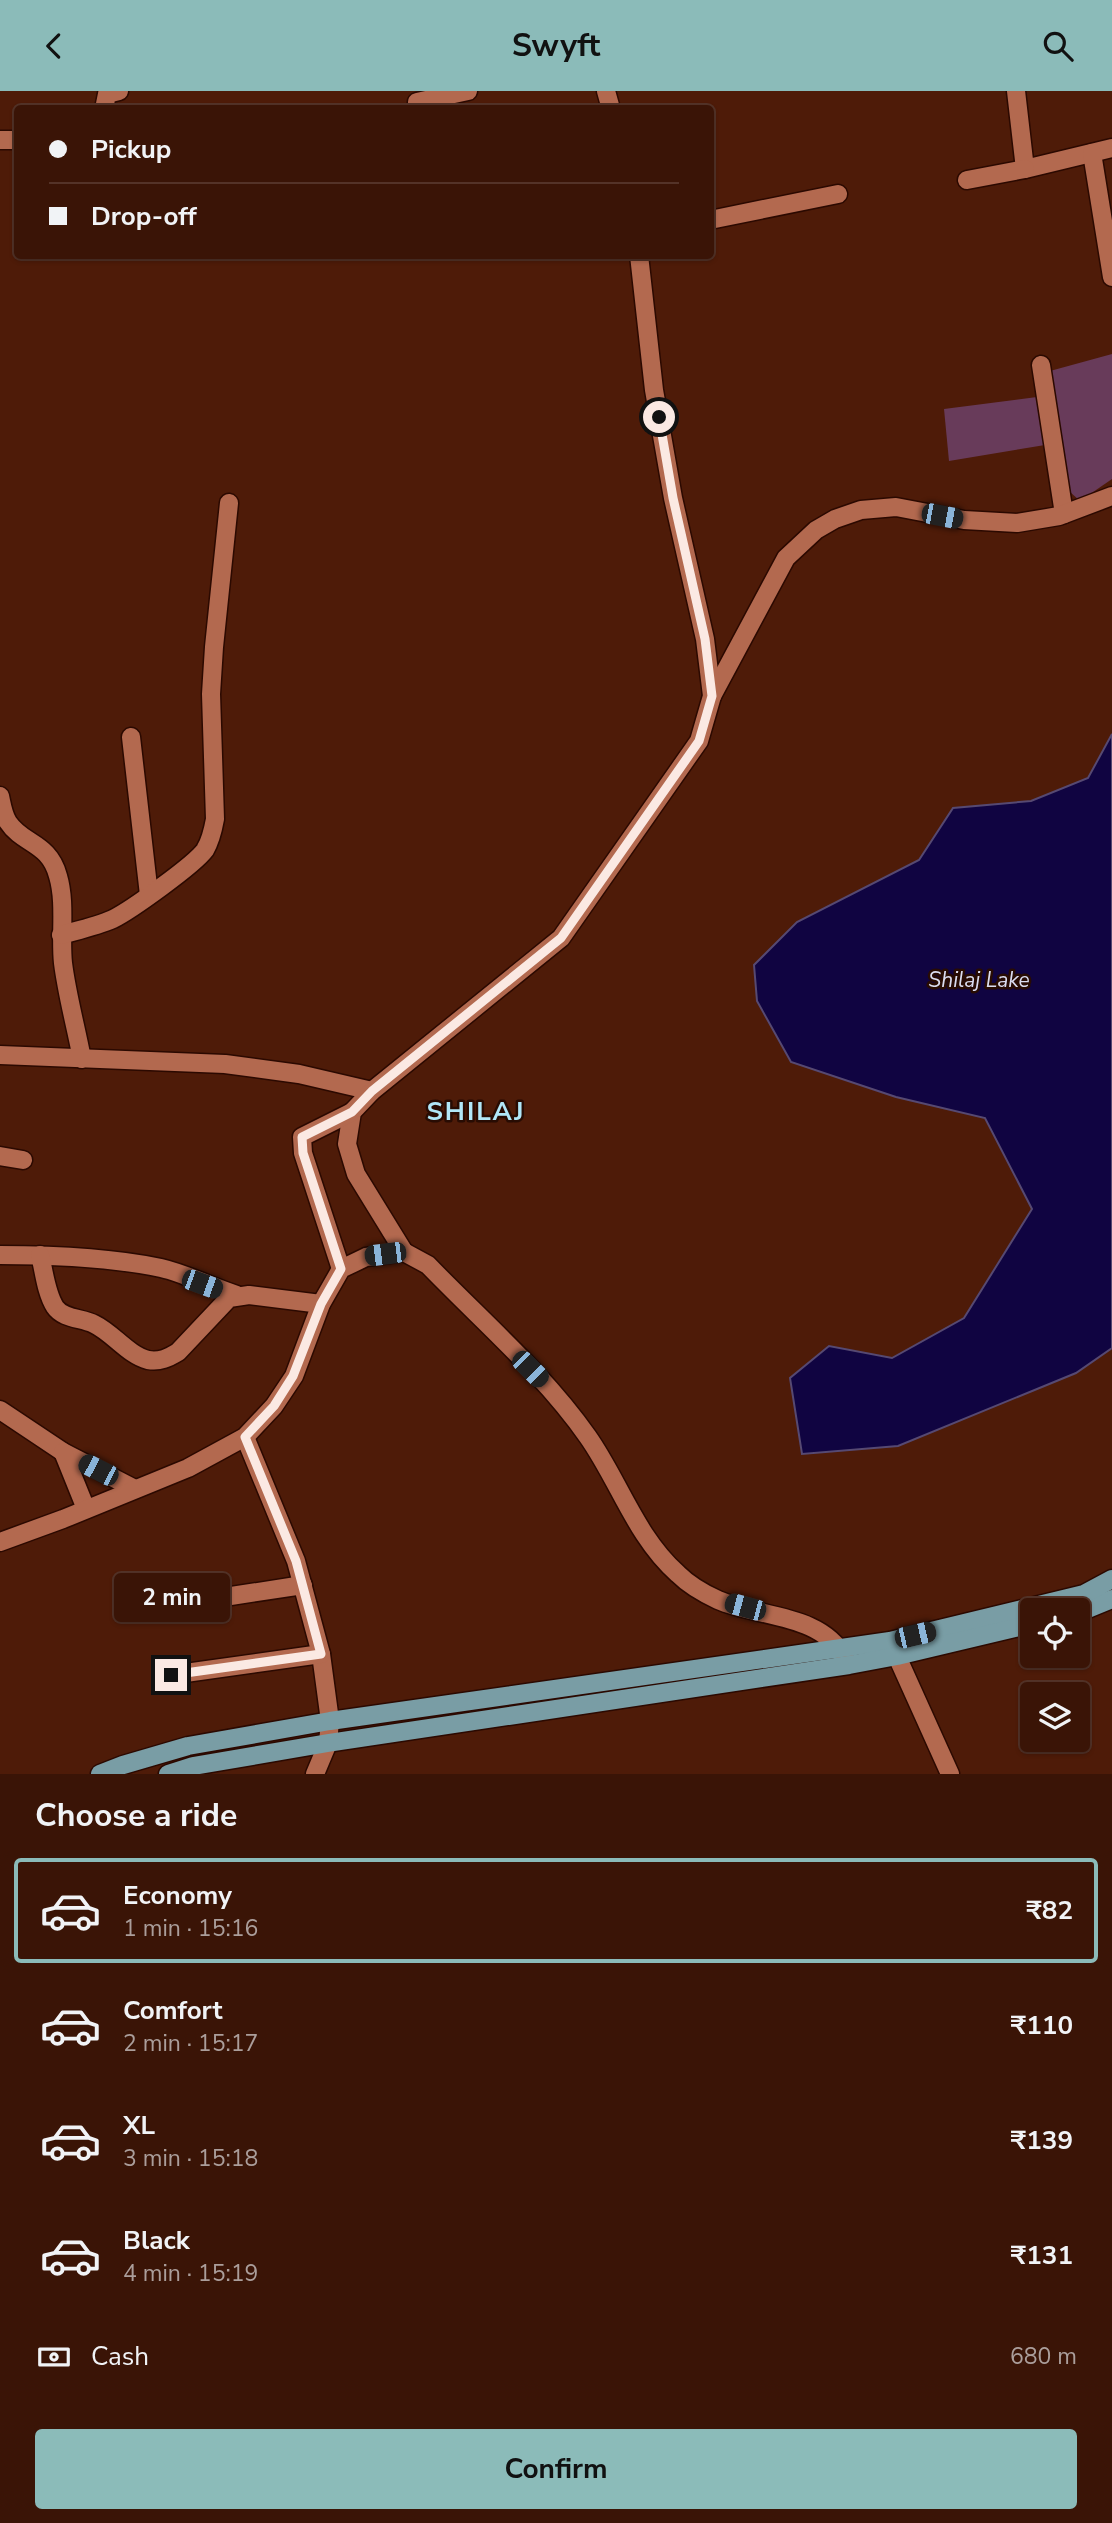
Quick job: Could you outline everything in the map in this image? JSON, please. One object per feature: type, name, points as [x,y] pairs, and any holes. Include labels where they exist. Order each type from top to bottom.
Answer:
[{"type":"main road","points":[[168,1774],[193,1766],[328,1743],[849,1665],[894,1649],[1084,1594],[1112,1580]]},
{"type":"main road","points":[[1090,1607],[1112,1599]]},
{"type":"main road","points":[[100,1774],[188,1746],[330,1721],[840,1648],[894,1649],[1020,1626]]},
{"type":"street","points":[[105,105],[107,94],[119,91]]},
{"type":"street","points":[[418,102],[468,91]]},
{"type":"street","points":[[1016,91],[1025,169]]},
{"type":"street","points":[[967,180],[1112,148]]},
{"type":"street","points":[[1092,153],[1112,277]]},
{"type":"street","points":[[714,219],[838,194]]},
{"type":"street","points":[[639,259],[654,390],[673,498],[705,639],[712,696]]},
{"type":"street","points":[[1041,365],[1064,514]]},
{"type":"street","points":[[341,1269],[303,1153],[302,1137],[352,1112],[372,1091],[561,938],[699,741],[712,696],[786,558],[817,530],[835,519],[862,510],[896,507],[964,520],[1017,523],[1064,514],[1112,496]]},
{"type":"street","points":[[61,935],[115,918],[204,851],[213,834],[212,682],[229,503]]},
{"type":"street","points":[[131,737],[149,895]]},
{"type":"street","points":[[0,796],[5,823],[38,845],[52,860],[59,877],[63,962],[82,1059]]},
{"type":"street","points":[[0,1055],[225,1064],[299,1074],[372,1091]]},
{"type":"street","points":[[352,1112],[347,1145],[356,1174],[404,1252],[428,1265],[556,1395],[589,1438],[653,1548],[679,1576],[719,1600],[797,1622],[831,1638],[849,1665]]},
{"type":"street","points":[[0,1156],[23,1160]]},
{"type":"street","points":[[0,1542],[188,1468],[245,1437],[274,1406],[293,1376],[321,1304],[341,1269],[366,1257],[404,1252]]},
{"type":"street","points":[[0,1255],[40,1255],[163,1268],[237,1295],[321,1304]]},
{"type":"street","points":[[40,1255],[54,1306],[61,1313],[93,1323],[139,1356],[149,1360],[168,1359],[178,1352],[222,1304],[237,1295]]},
{"type":"street","points":[[0,1410],[63,1452],[135,1489]]},
{"type":"street","points":[[245,1437],[296,1561],[321,1654],[330,1721],[328,1743],[315,1774]]},
{"type":"street","points":[[63,1452],[86,1509]]},
{"type":"street","points":[[166,1605],[303,1585]]},
{"type":"street","points":[[894,1649],[950,1774]]},
{"type":"street","points":[[171,1675],[321,1654]]},
{"type":"shaded area","points":[[1112,354],[1112,479],[1080,501],[1058,481],[1050,371]]},
{"type":"shaded area","points":[[1037,397],[1045,445],[949,461],[944,409]]},
{"type":"water","name":"Shilaj Lake","points":[[1112,734],[1112,1348],[1076,1373],[898,1446],[802,1454],[790,1378],[829,1346],[892,1358],[964,1318],[1032,1209],[985,1118],[896,1097],[791,1062],[757,1001],[754,965],[797,922],[919,860],[953,808],[1031,801],[1088,778]]},
{"type":"district","name":"SHILAJ","points":[[476,1111]]},
{"type":"route","points":[[171,1675],[321,1654],[296,1561],[245,1437],[274,1406],[293,1376],[321,1304],[341,1269],[303,1153],[302,1137],[352,1112],[372,1091],[561,938],[699,741],[712,696],[705,639],[673,498],[659,417]]}]
